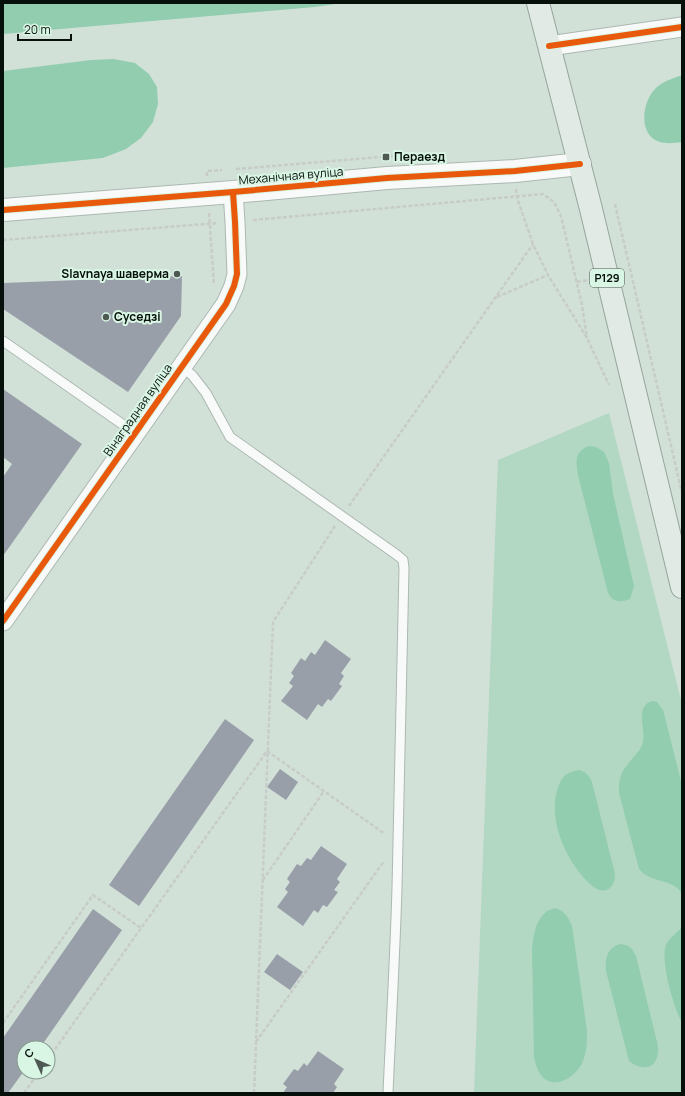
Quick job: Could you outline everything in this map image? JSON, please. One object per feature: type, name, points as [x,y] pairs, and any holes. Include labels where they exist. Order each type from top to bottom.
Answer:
[{"type":"main road","name":"Р129","points":[[538,3],[580,164],[636,391],[682,587]]},
{"type":"street","points":[[549,46],[682,27]]},
{"type":"street","name":"Механічная вуліца","points":[[3,210],[387,178],[515,171],[580,164]]},
{"type":"street","name":"Вінаградная вуліца","points":[[3,621],[226,304],[234,286],[237,274],[236,222],[233,192]]},
{"type":"lane","points":[[3,341],[135,433]]},
{"type":"lane","points":[[182,367],[192,375],[206,393],[230,437],[403,560],[403,632],[397,836],[397,888],[388,1093]]},
{"type":"path","points":[[236,169],[358,158]]},
{"type":"path","points":[[515,184],[517,198],[533,244],[548,275],[587,338],[608,385]]},
{"type":"path","points":[[3,240],[236,222],[517,198],[543,194],[554,202],[561,216],[582,305],[587,338]]},
{"type":"path","points":[[615,204],[682,493]]},
{"type":"path","points":[[210,224],[214,285]]},
{"type":"path","points":[[346,509],[533,244]]},
{"type":"path","points":[[496,298],[548,275]]},
{"type":"path","points":[[254,1093],[273,622],[337,523]]},
{"type":"path","points":[[268,751],[386,835]]},
{"type":"path","points":[[56,1048],[268,751]]},
{"type":"path","points":[[262,881],[324,791]]},
{"type":"path","points":[[256,1042],[384,860]]},
{"type":"path","points":[[3,1023],[93,895],[141,928]]},
{"type":"path","points":[[24,1093],[33,1080]]},
{"type":"green space","points":[[3,3],[342,3],[315,7],[3,34]]},
{"type":"green space","points":[[114,59],[135,63],[149,74],[157,87],[158,104],[153,122],[141,138],[126,149],[103,158],[3,168],[3,71],[91,60]]},
{"type":"green space","points":[[682,75],[682,142],[660,142],[653,138],[648,132],[644,117],[645,108],[652,93],[657,87]]},
{"type":"green space","points":[[609,413],[682,704],[682,1093],[474,1093],[498,460]]},
{"type":"green space","points":[[588,446],[596,447],[604,452],[609,463],[613,494],[634,586],[630,599],[617,601],[608,593],[578,475],[578,455]]},
{"type":"green space","points":[[652,701],[657,702],[663,710],[682,785],[682,894],[674,885],[650,877],[639,869],[619,793],[621,775],[639,751],[643,743],[643,708]]},
{"type":"green space","points":[[579,770],[587,774],[592,782],[615,874],[613,884],[608,890],[604,891],[591,885],[575,866],[562,842],[555,816],[555,803],[558,787],[567,774]]},
{"type":"green space","points":[[555,908],[566,915],[572,926],[587,1031],[587,1044],[583,1061],[575,1073],[566,1080],[555,1082],[545,1079],[541,1075],[534,1057],[532,948],[537,924],[547,911]]},
{"type":"green space","points":[[682,927],[682,1023],[675,1007],[666,973],[665,952],[667,942]]},
{"type":"green space","points":[[620,944],[630,947],[636,956],[657,1043],[657,1057],[655,1062],[649,1067],[641,1067],[629,1061],[606,971],[608,954],[612,948]]},
{"type":"building","points":[[182,276],[181,316],[128,392],[3,309],[3,283]]},
{"type":"building","points":[[3,389],[82,444],[3,556],[3,477],[12,464],[3,457]]},
{"type":"building","points":[[325,640],[351,659],[341,673],[344,676],[339,684],[342,686],[331,701],[328,699],[322,707],[318,704],[307,720],[281,701],[293,686],[289,683],[294,676],[291,673],[301,658],[305,661],[311,652],[315,655]]},
{"type":"building","points":[[225,719],[254,740],[139,906],[109,885]]},
{"type":"building","points":[[280,769],[298,782],[286,800],[267,787]]},
{"type":"building","points":[[321,846],[347,864],[337,879],[340,882],[334,890],[338,892],[327,907],[323,905],[318,913],[314,910],[303,926],[277,907],[288,892],[285,889],[290,882],[287,879],[297,864],[301,866],[307,858],[311,860]]},
{"type":"building","points":[[93,909],[122,930],[46,1040],[16,1040],[16,1080],[17,1080],[8,1093],[3,1093],[3,1038]]},
{"type":"building","points":[[277,954],[303,972],[290,990],[264,972]]},
{"type":"building","points":[[318,1051],[344,1069],[334,1084],[337,1087],[333,1093],[283,1093],[287,1087],[283,1084],[294,1069],[298,1071],[304,1063],[307,1066]]},
{"type":"cycle path","points":[[549,46],[682,27]]},
{"type":"cycle path","points":[[3,210],[387,178],[515,171],[580,164]]},
{"type":"cycle path","points":[[3,621],[226,304],[234,286],[237,274],[233,192]]},
{"type":"place","name":"Пераезд","points":[[386,157]]},
{"type":"place","name":"Slavnaya шаверма","points":[[177,274]]},
{"type":"place","name":"Суседзі","points":[[106,317]]}]
